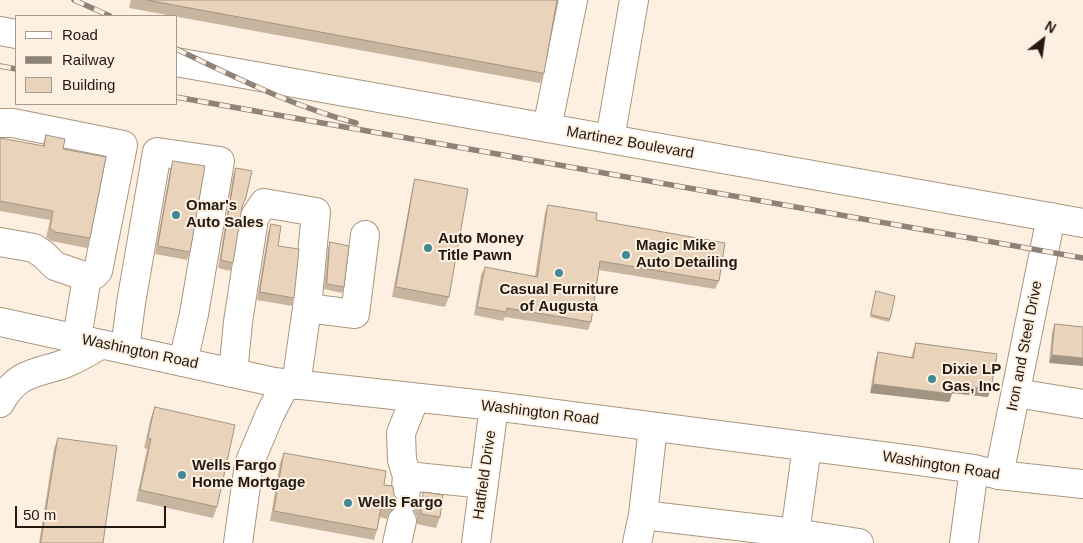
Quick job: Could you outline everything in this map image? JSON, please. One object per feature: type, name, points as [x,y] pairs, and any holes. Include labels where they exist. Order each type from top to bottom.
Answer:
[{"type":"street","points":[[547,128],[573,0]]},
{"type":"street","points":[[610,139],[634,0]]},
{"type":"street","points":[[0,31],[15,34]]},
{"type":"street","name":"Martinez Boulevard","points":[[178,62],[1083,223]]},
{"type":"street","points":[[0,123],[13,123],[123,145],[98,271],[94,275],[87,277],[55,266],[34,248],[0,242]]},
{"type":"street","points":[[0,403],[14,383],[31,372],[65,363],[101,344],[131,303],[157,152],[220,161],[194,314],[183,362]]},
{"type":"street","points":[[233,373],[238,322],[254,218],[264,202],[316,212],[307,308],[291,384],[270,414],[249,464],[238,543]]},
{"type":"street","name":"Iron and Steel Drive","points":[[964,543],[986,472],[1016,393],[1051,217]]},
{"type":"street","points":[[307,308],[355,314],[365,235]]},
{"type":"street","points":[[87,277],[101,344]]},
{"type":"street","name":"Washington Road","points":[[0,322],[291,384],[494,406],[1083,484]]},
{"type":"street","points":[[1016,393],[1083,404]]},
{"type":"street","points":[[415,398],[401,433],[402,510],[484,484]]},
{"type":"street","name":"Hatfield Drive","points":[[476,543],[494,406]]},
{"type":"street","points":[[637,543],[643,515],[653,427]]},
{"type":"street","points":[[794,538],[807,447]]},
{"type":"street","points":[[643,515],[794,538],[854,543]]},
{"type":"building","points":[[147,0],[557,0],[544,73]]},
{"type":"building","points":[[46,135],[65,139],[63,149],[106,157],[90,238],[55,232],[50,228],[53,211],[0,201],[0,138],[44,146]]},
{"type":"building","name":"Omar's Auto Sales","points":[[173,161],[205,166],[190,252],[158,246]]},
{"type":"building","points":[[236,168],[252,171],[242,207],[233,263],[221,260]]},
{"type":"building","name":"Auto Money Title Pawn","points":[[415,179],[468,189],[449,297],[396,287]]},
{"type":"building","points":[[548,205],[597,213],[596,220],[725,243],[719,281],[600,261],[591,322],[507,308],[506,312],[477,307],[485,267],[537,277]]},
{"type":"building","points":[[271,224],[281,226],[278,246],[299,249],[294,298],[260,292]]},
{"type":"building","points":[[330,242],[349,246],[344,287],[327,284]]},
{"type":"building","points":[[876,291],[895,296],[890,319],[871,315]]},
{"type":"building","points":[[1055,324],[1083,327],[1083,358],[1052,355]]},
{"type":"building","name":"Dixie LP Gas, Inc","points":[[916,343],[997,354],[991,389],[954,385],[952,394],[873,384],[878,352],[913,358]]},
{"type":"building","name":"Wells Fargo Home Mortgage","points":[[155,407],[235,425],[217,507],[140,490],[151,439],[148,438]]},
{"type":"building","points":[[58,438],[117,446],[103,543],[41,543]]},
{"type":"building","name":"Wells Fargo","points":[[284,453],[386,471],[384,485],[393,486],[394,495],[397,498],[390,508],[381,507],[377,530],[274,511]]},
{"type":"building","points":[[424,492],[443,495],[440,517],[421,514],[421,507],[418,501]]},
{"type":"railway","points":[[74,0],[108,15]]},
{"type":"railway","points":[[178,50],[286,99],[356,123]]},
{"type":"railway","points":[[0,66],[15,69]]},
{"type":"railway","points":[[178,97],[1083,258]]},
{"type":"place","name":"Omar's Auto Sales","points":[[176,215]]},
{"type":"place","name":"Auto Money Title Pawn","points":[[428,248]]},
{"type":"place","name":"Magic Mike Auto Detailing","points":[[626,255]]},
{"type":"place","name":"Casual Furniture of Augusta","points":[[559,273]]},
{"type":"place","name":"Dixie LP Gas, Inc","points":[[932,379]]},
{"type":"place","name":"Wells Fargo Home Mortgage","points":[[182,475]]},
{"type":"place","name":"Wells Fargo","points":[[348,503]]}]
